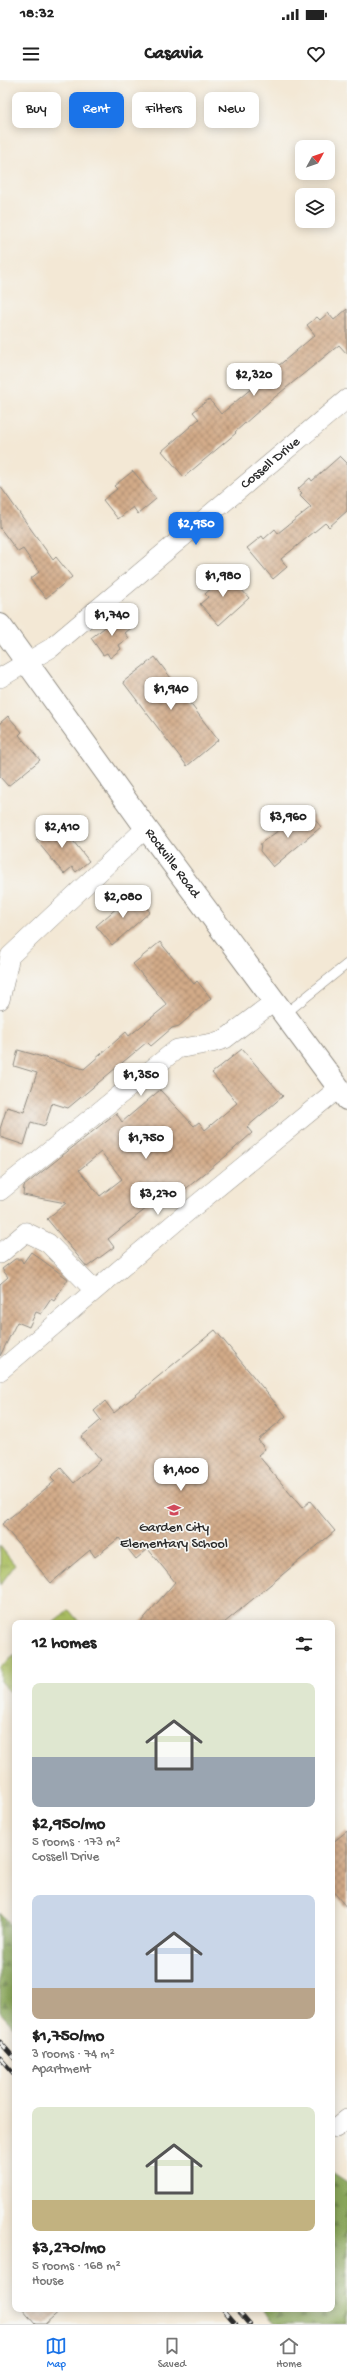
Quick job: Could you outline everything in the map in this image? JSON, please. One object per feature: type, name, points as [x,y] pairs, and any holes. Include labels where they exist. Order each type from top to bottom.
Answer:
[{"type":"main road","name":"Rockville Road","points":[[0,626],[146,828],[343,1094]]},
{"type":"street","name":"Cossell Drive","points":[[0,678],[26,662],[40,656],[58,642],[347,399]]},
{"type":"street","points":[[0,1000],[10,956],[146,828]]},
{"type":"street","points":[[0,1191],[177,1049],[212,1043],[225,1039],[280,1008]]},
{"type":"street","points":[[0,1371],[94,1290],[343,1094]]},
{"type":"street","points":[[0,1254],[26,1232],[48,1242],[94,1290]]},
{"type":"lane","points":[[280,1008],[347,964]]},
{"type":"green space","points":[[0,1546],[15,1565],[0,1585]]},
{"type":"green space","points":[[69,1610],[77,1620],[57,1620]]},
{"type":"green space","points":[[12,1657],[12,1695],[0,1681],[0,1667]]},
{"type":"green space","points":[[0,1913],[12,1927],[12,2026],[0,2012]]},
{"type":"green space","points":[[335,2174],[347,2182],[347,2324],[276,2324],[265,2312],[335,2312]]},
{"type":"building","points":[[347,309],[347,354],[339,345],[270,401],[235,432],[236,433],[184,477],[162,451],[199,419],[193,412],[209,399],[221,414],[315,335],[307,325],[317,317],[320,320],[328,313],[334,320]]},
{"type":"building","points":[[340,456],[347,463],[347,511],[329,527],[325,523],[281,559],[287,567],[273,579],[247,548],[262,536],[264,539],[275,529],[278,533],[311,507],[300,496],[302,493],[298,489],[310,478],[312,481]]},
{"type":"building","points":[[133,471],[156,499],[138,514],[133,507],[118,519],[103,500],[117,489],[114,486]]},
{"type":"building","points":[[0,486],[53,560],[56,557],[72,577],[46,598],[30,579],[39,572],[23,549],[18,552],[0,528]]},
{"type":"building","points":[[223,569],[249,598],[219,625],[200,604],[208,597],[205,594],[214,586],[209,581]]},
{"type":"building","points":[[121,615],[131,628],[125,633],[129,638],[119,645],[121,649],[110,658],[107,653],[103,655],[91,638]]},
{"type":"building","points":[[155,657],[218,740],[187,766],[123,682]]},
{"type":"building","points":[[8,716],[22,732],[19,735],[40,760],[8,786],[0,777],[0,723]]},
{"type":"building","points":[[310,813],[321,827],[273,867],[260,851],[261,843],[285,826],[287,827],[295,820],[297,823]]},
{"type":"building","points":[[58,822],[89,861],[76,872],[72,867],[64,874],[36,840]]},
{"type":"building","points":[[134,893],[150,912],[112,945],[96,926]]},
{"type":"building","points":[[160,942],[194,984],[197,981],[211,998],[179,1026],[172,1028],[151,1046],[147,1042],[68,1108],[52,1103],[45,1126],[31,1122],[24,1145],[0,1137],[0,1129],[7,1107],[24,1112],[37,1073],[14,1066],[18,1050],[84,1069],[126,1032],[129,1036],[167,1005],[133,964]]},
{"type":"building","points":[[242,1049],[283,1096],[247,1127],[252,1133],[226,1156],[172,1200],[170,1198],[165,1202],[161,1197],[124,1226],[108,1239],[114,1247],[87,1267],[47,1219],[66,1203],[23,1195],[24,1186],[116,1113],[122,1122],[160,1090],[194,1126],[199,1122],[205,1130],[237,1103],[212,1073]],"holes":[[[101,1152],[122,1179],[100,1196],[79,1170]]]},
{"type":"building","points":[[31,1252],[68,1279],[54,1301],[51,1299],[41,1314],[36,1312],[29,1327],[17,1322],[0,1356],[0,1284],[8,1277],[2,1269],[15,1259],[21,1259],[23,1263]]},
{"type":"building","name":"Garden City Elementary School","points":[[215,1330],[286,1416],[258,1440],[265,1449],[258,1455],[302,1508],[310,1501],[335,1531],[228,1620],[143,1620],[175,1582],[148,1549],[136,1559],[119,1538],[95,1557],[90,1550],[51,1583],[2,1524],[55,1481],[51,1477],[61,1468],[74,1483],[101,1460],[81,1437],[101,1420],[94,1411],[105,1401],[114,1413]]},
{"type":"building","points":[[347,1831],[347,1908],[335,1894],[335,1841]]},
{"type":"building","points":[[25,2312],[59,2312],[45,2324],[35,2324]]},
{"type":"railway","points":[[0,2042],[12,2056]]},
{"type":"railway","points":[[0,2058],[12,2072]]},
{"type":"railway","points":[[226,2312],[236,2324]]},
{"type":"railway","points":[[240,2312],[250,2324]]},
{"type":"place","name":"Garden City Elementary School","points":[[174,1510]]}]
